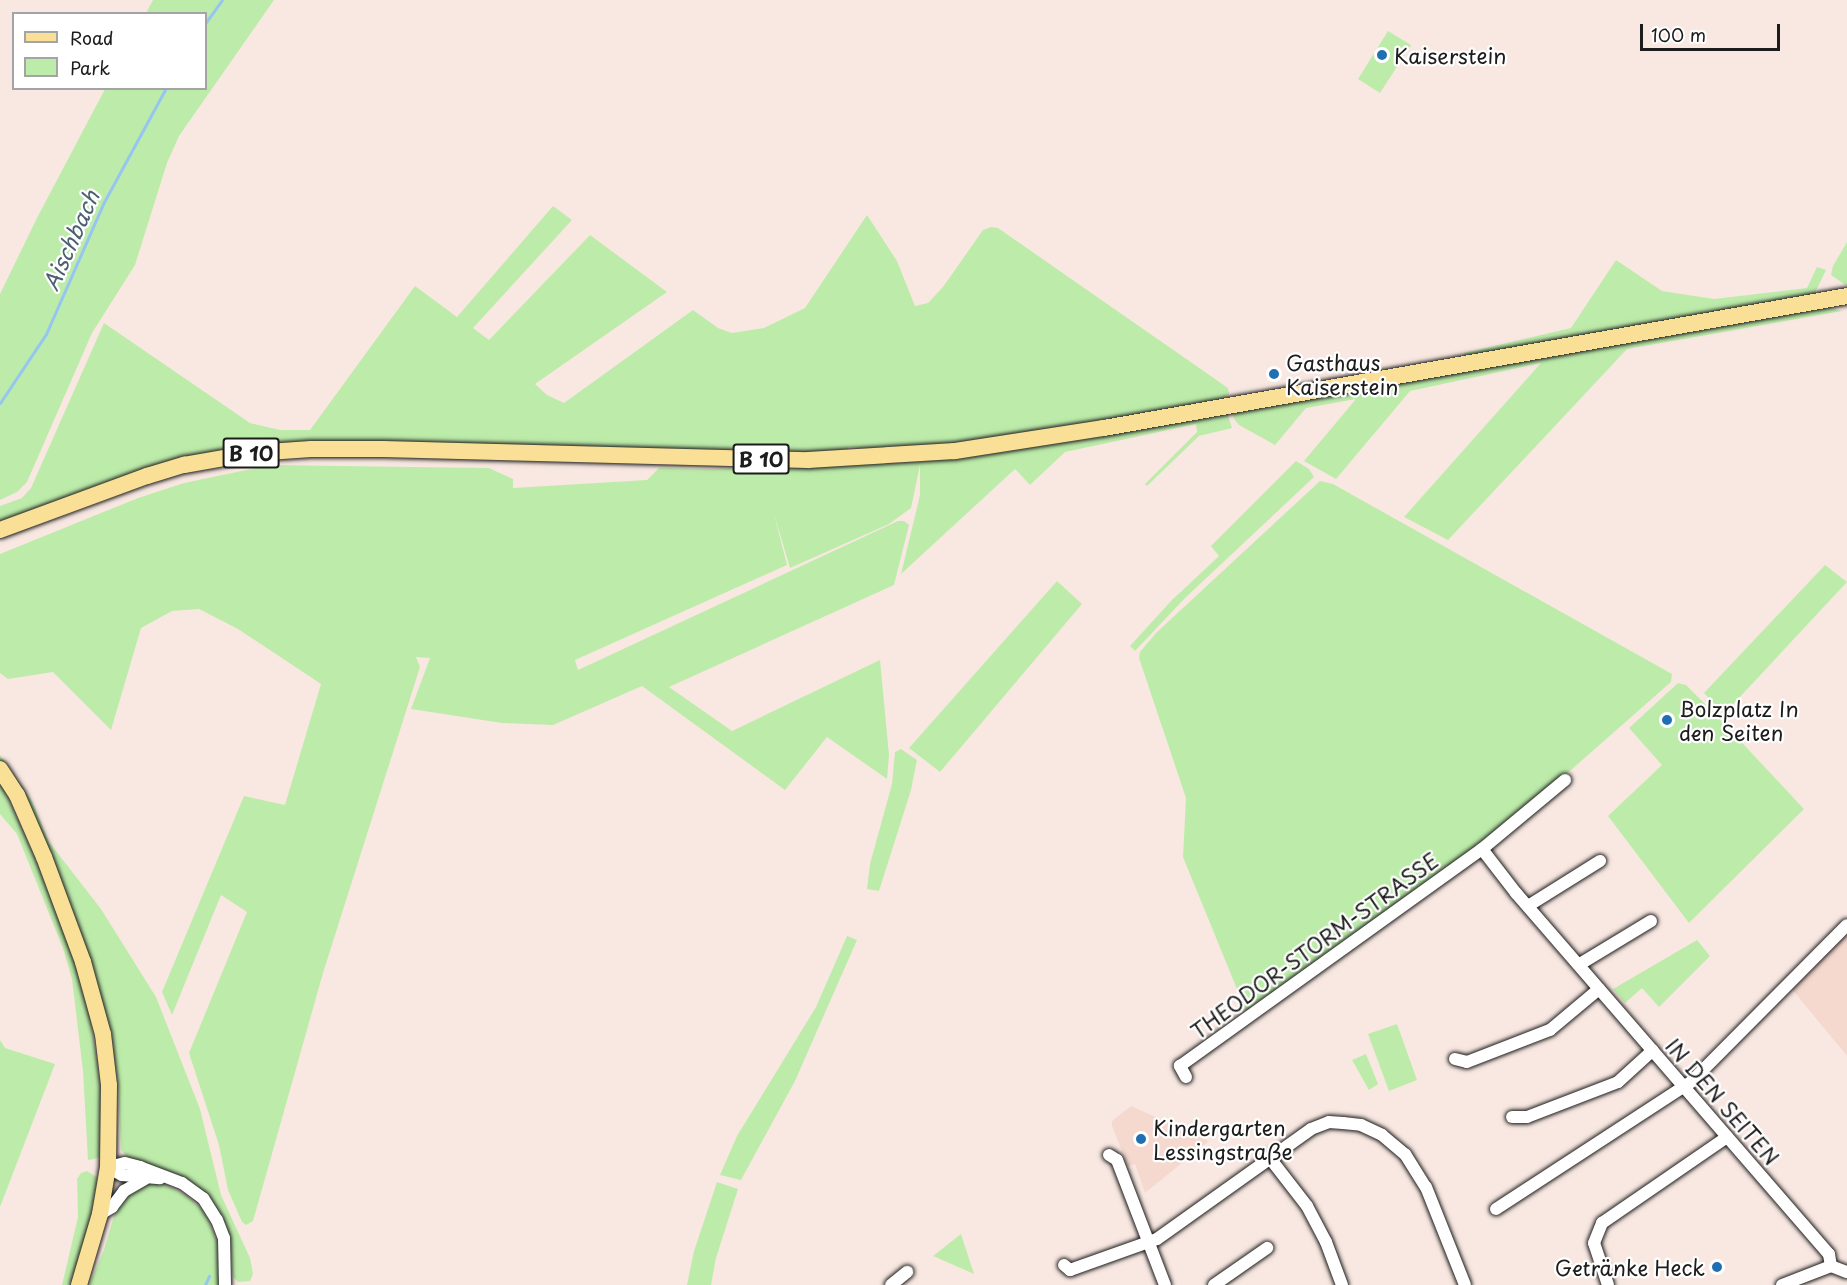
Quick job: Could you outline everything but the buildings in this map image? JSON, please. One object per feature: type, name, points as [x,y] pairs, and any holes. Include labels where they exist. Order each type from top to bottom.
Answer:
[{"type":"main road","name":"B 10","points":[[0,530],[147,476],[184,465],[253,453],[311,449],[383,449],[808,460],[955,450],[1104,428],[1847,296]]},
{"type":"main road","points":[[0,769],[31,822],[68,918],[96,1003],[103,1034],[109,1085],[108,1167],[100,1214],[80,1285]]},
{"type":"street","points":[[1482,849],[1565,780]]},
{"type":"street","name":"IN DEN SEITEN","points":[[1482,849],[1599,989],[1829,1254],[1831,1266]]},
{"type":"street","name":"THEODOR-STORM-STRASSE","points":[[1186,1077],[1180,1066],[1482,849]]},
{"type":"street","points":[[1528,906],[1600,861]]},
{"type":"street","points":[[1580,964],[1651,921]]},
{"type":"street","points":[[1496,1209],[1684,1086],[1847,925]]},
{"type":"street","points":[[1455,1059],[1467,1062],[1550,1030],[1599,989]]},
{"type":"street","points":[[1512,1117],[1527,1117],[1618,1082],[1653,1050]]},
{"type":"street","points":[[1064,1265],[1070,1270],[1148,1243],[1269,1157],[1311,1129],[1329,1122],[1361,1125],[1382,1135],[1405,1154],[1426,1187],[1465,1285]]},
{"type":"street","points":[[1608,1285],[1594,1243],[1602,1223],[1727,1137]]},
{"type":"street","points":[[1109,1155],[1117,1160],[1165,1285]]},
{"type":"street","points":[[1269,1157],[1307,1206],[1326,1242],[1342,1285]]},
{"type":"street","points":[[108,1167],[125,1163],[170,1178],[203,1198],[217,1220],[226,1252],[225,1285]]},
{"type":"street","points":[[108,1167],[122,1175],[170,1178]]},
{"type":"street","points":[[100,1214],[112,1207],[124,1191],[147,1178]]},
{"type":"street","points":[[1214,1285],[1268,1248]]},
{"type":"street","points":[[1782,1285],[1831,1266],[1847,1272]]},
{"type":"street","points":[[891,1285],[907,1272]]},
{"type":"street","points":[[1846,1285],[1847,1277]]},
{"type":"shaded area","points":[[1847,930],[1847,1056],[1791,988]]},
{"type":"shaded area","points":[[1131,1106],[1209,1141],[1145,1193],[1135,1164],[1128,1166],[1112,1126],[1112,1121]]},
{"type":"green space","points":[[153,0],[274,0],[179,136],[167,163],[135,265],[92,333],[27,482],[17,492],[0,500],[0,294],[38,216],[104,90],[207,90],[207,12],[147,12]]},
{"type":"green space","points":[[1388,31],[1411,45],[1380,93],[1358,79]]},
{"type":"green space","points":[[553,206],[572,220],[473,328],[489,340],[590,235],[667,292],[535,384],[547,395],[564,403],[693,310],[718,328],[732,333],[764,328],[805,308],[867,215],[897,261],[915,306],[928,303],[943,287],[983,230],[991,227],[998,228],[1228,388],[1229,394],[1221,401],[995,440],[862,452],[857,447],[847,447],[849,451],[845,453],[358,443],[153,466],[0,523],[0,506],[22,498],[31,488],[104,323],[250,423],[280,430],[310,430],[415,286],[457,317]]},
{"type":"green space","points":[[1847,242],[1847,286],[1831,275],[1833,266]]},
{"type":"green space","points":[[1616,260],[1662,291],[1714,299],[1807,288],[1817,267],[1826,270],[1814,295],[1467,358],[1464,353],[1571,328]]},
{"type":"green space","points":[[1826,307],[1842,311],[1627,349],[1448,540],[1404,517],[1541,363],[1410,391],[1336,479],[1304,461],[1356,399],[1306,408],[1275,445],[1239,425],[1234,419],[1233,412]]},
{"type":"green space","points":[[1227,413],[1232,428],[1199,436],[1147,486],[1145,484],[1197,432],[1196,424],[1065,452],[1030,485],[1015,469],[901,574],[920,495],[920,465],[911,508],[889,524],[790,568],[774,514],[787,565],[575,660],[578,670],[898,521],[904,521],[909,525],[894,585],[669,687],[732,731],[880,660],[889,755],[887,779],[827,737],[785,790],[642,686],[553,725],[502,723],[411,709],[430,658],[416,657],[420,667],[323,973],[253,1221],[246,1225],[242,1222],[228,1190],[219,1145],[189,1053],[247,912],[221,895],[172,1015],[162,992],[244,796],[285,805],[321,684],[238,629],[199,609],[172,611],[141,628],[111,730],[53,672],[8,679],[0,673],[0,554],[138,498],[184,483],[270,465],[489,468],[513,479],[513,488],[647,480],[659,468],[711,469],[921,462],[1117,433]]},
{"type":"green space","points":[[1296,461],[1309,469],[1314,477],[1185,598],[1135,651],[1130,646],[1171,601],[1219,556],[1211,546]]},
{"type":"green space","points":[[1320,481],[1333,484],[1672,674],[1671,682],[1563,777],[1482,842],[1246,1011],[1183,857],[1186,798],[1139,658],[1140,652],[1156,633]]},
{"type":"green space","points":[[1825,565],[1847,582],[1724,714],[1704,693]]},
{"type":"green space","points":[[1057,581],[1082,604],[940,772],[909,748]]},
{"type":"green space","points":[[1678,683],[1686,685],[1716,715],[1804,809],[1689,923],[1608,816],[1662,765],[1629,728]]},
{"type":"green space","points":[[901,749],[917,760],[911,790],[879,891],[867,889],[870,864],[892,784],[895,752]]},
{"type":"green space","points":[[0,755],[32,801],[49,842],[101,909],[156,997],[200,1109],[221,1195],[250,1258],[253,1274],[250,1281],[238,1282],[233,1277],[229,1236],[222,1217],[208,1195],[183,1177],[129,1159],[121,1150],[118,1084],[112,1041],[0,761]]},
{"type":"green space","points":[[0,780],[52,895],[88,1002],[101,1089],[99,1157],[94,1159],[88,1160],[83,1071],[72,979],[63,948],[17,834],[0,814]]},
{"type":"green space","points":[[847,936],[857,940],[795,1081],[741,1180],[720,1175],[737,1136],[816,1007]]},
{"type":"green space","points":[[1697,940],[1710,956],[1659,1007],[1642,988],[1625,1003],[1613,989]]},
{"type":"green space","points":[[1397,1024],[1417,1080],[1389,1091],[1368,1034]]},
{"type":"green space","points":[[0,1040],[5,1048],[55,1064],[0,1207]]},
{"type":"green space","points":[[1366,1054],[1378,1084],[1369,1090],[1352,1060]]},
{"type":"green space","points":[[87,1171],[98,1178],[88,1232],[73,1285],[62,1285],[78,1217],[77,1179],[81,1173]]},
{"type":"green space","points":[[154,1182],[164,1184],[186,1195],[205,1212],[219,1246],[220,1285],[89,1285],[104,1250],[117,1206],[126,1194],[143,1184]]},
{"type":"green space","points":[[717,1182],[738,1189],[716,1258],[711,1285],[687,1285],[694,1251]]},
{"type":"green space","points":[[961,1234],[974,1274],[933,1256]]},
{"type":"waterway","name":"Aischbach","points":[[207,21],[222,0]]},
{"type":"waterway","name":"Aischbach","points":[[0,403],[46,334],[104,202],[165,90]]},
{"type":"waterway","points":[[205,1285],[209,1276]]},
{"type":"place","name":"Kaiserstein","points":[[1382,55]]},
{"type":"place","name":"Gasthaus Kaiserstein","points":[[1274,374]]},
{"type":"place","name":"Bolzplatz In den Seiten","points":[[1667,720]]},
{"type":"place","name":"Kindergarten Lessingstraße","points":[[1141,1139]]},
{"type":"place","name":"Getränke Heck","points":[[1717,1267]]}]
